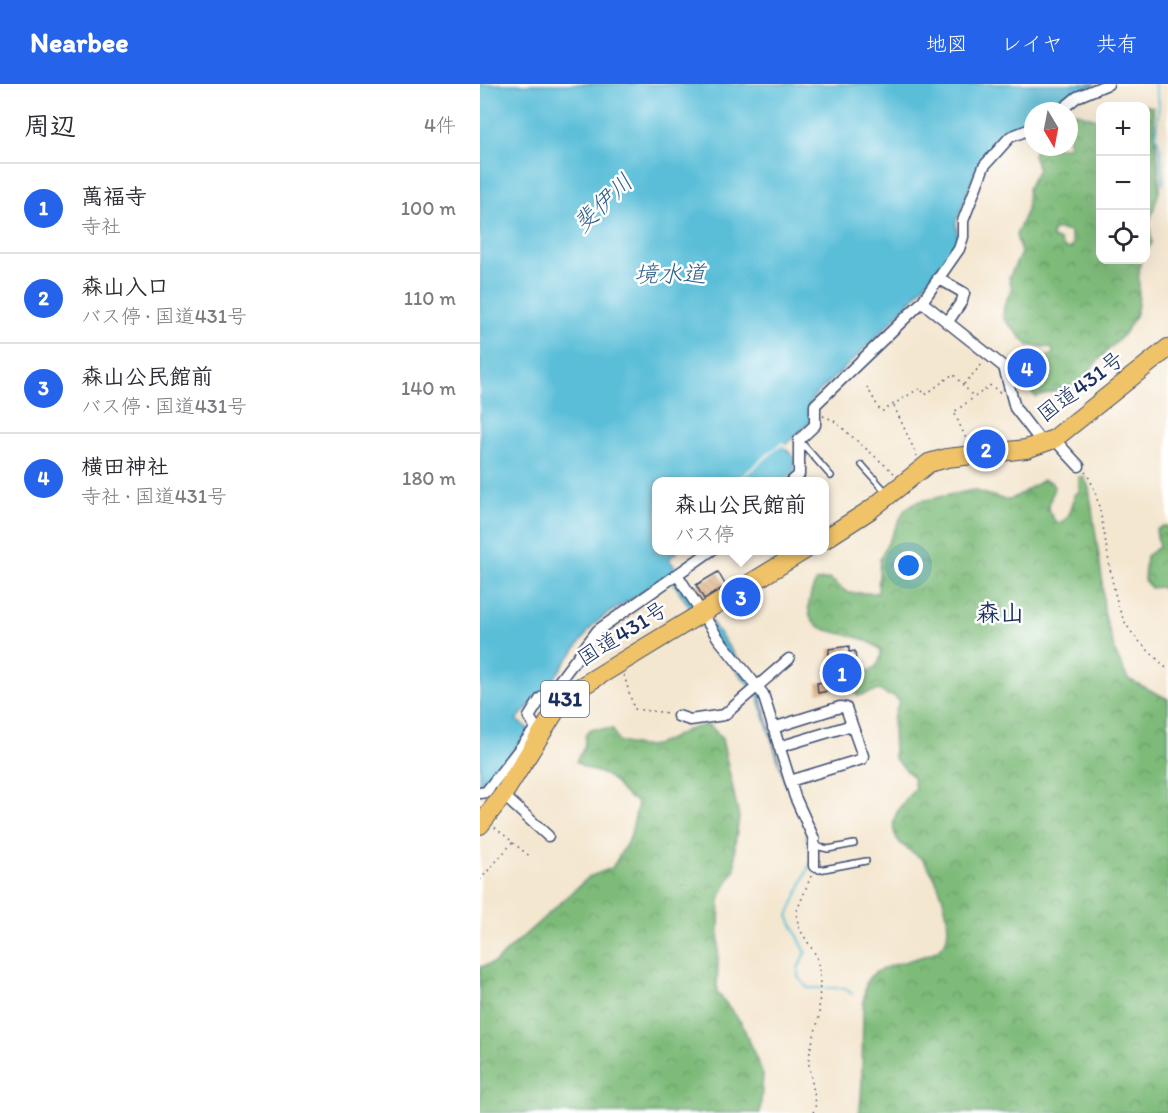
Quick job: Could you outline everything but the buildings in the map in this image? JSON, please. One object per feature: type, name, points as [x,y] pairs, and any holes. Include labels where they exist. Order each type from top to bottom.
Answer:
[{"type":"highway","name":"国道431号","points":[[829,536],[889,495],[922,467],[947,458],[1026,449],[1048,441],[1168,348]]},
{"type":"highway","name":"国道431号","points":[[482,822],[503,795],[528,746],[569,694],[797,555]]},
{"type":"street","points":[[1071,102],[1077,97],[1108,84]]},
{"type":"street","points":[[797,477],[799,475],[799,440],[815,425],[815,405],[922,302],[959,249],[963,237],[963,221],[984,166],[1010,137],[1024,132]]},
{"type":"street","points":[[938,278],[964,292],[962,301],[947,323]]},
{"type":"street","points":[[922,302],[1006,369],[1015,408],[1048,441],[1079,465]]},
{"type":"street","points":[[480,793],[486,792],[528,746],[536,728],[529,717],[541,698],[551,692],[594,633],[705,555]]},
{"type":"street","points":[[675,578],[698,614],[754,687],[763,694],[790,781],[815,846],[814,866]]},
{"type":"street","points":[[678,716],[690,720],[724,715],[789,659]]},
{"type":"street","points":[[773,728],[846,708],[863,756],[862,759],[790,781]]},
{"type":"street","points":[[779,747],[852,725]]},
{"type":"street","points":[[503,795],[548,836]]},
{"type":"lane","points":[[799,440],[831,476]]},
{"type":"lane","points":[[862,465],[889,495]]},
{"type":"lane","points":[[815,846],[823,850],[854,844]]},
{"type":"lane","points":[[814,866],[819,870],[866,861]]},
{"type":"path","points":[[963,385],[990,355]]},
{"type":"path","points":[[867,387],[881,412],[920,388],[925,395],[953,374],[974,397]]},
{"type":"path","points":[[973,455],[954,412],[992,385],[1015,408]]},
{"type":"path","points":[[894,405],[922,467]]},
{"type":"path","points":[[816,413],[832,420],[904,482]]},
{"type":"path","points":[[1079,465],[1094,487],[1110,572],[1122,617],[1168,670]]},
{"type":"path","points":[[620,662],[634,709],[678,716]]},
{"type":"path","points":[[482,822],[531,857]]},
{"type":"path","points":[[480,880],[513,842]]},
{"type":"path","points":[[813,1113],[816,1104],[809,1065],[810,1050],[819,1018],[820,986],[816,957],[799,928],[796,913],[814,866]]},
{"type":"green space","points":[[1150,106],[1153,107],[1160,188],[1150,221]]},
{"type":"green space","points":[[1078,113],[1096,119],[1096,264],[1140,264],[1138,304],[1128,329],[1093,366],[1083,383],[1036,397],[1030,391],[1032,384],[1040,381],[1043,374],[1040,367],[1044,358],[1053,354],[1052,348],[1028,345],[1003,318],[1004,306],[1012,288],[1009,278],[1021,253],[1016,235],[1027,210],[1028,188],[1038,169],[1033,156],[1078,156]],"holes":[[[1058,229],[1070,232],[1073,245],[1070,249],[1064,248],[1060,241],[1052,238],[1053,231]]]},
{"type":"green space","points":[[1079,477],[1084,477],[1089,488],[1102,578],[1104,612],[1115,652],[1128,679],[1168,699],[1168,1113],[859,1113],[864,1001],[869,978],[888,967],[936,951],[943,945],[948,928],[945,907],[934,876],[923,860],[898,840],[893,826],[897,812],[915,789],[913,777],[894,758],[893,719],[899,701],[894,696],[879,690],[858,696],[853,691],[859,675],[878,664],[881,651],[870,642],[817,625],[810,616],[809,602],[816,581],[830,579],[848,593],[878,593],[880,559],[905,509],[916,502],[973,490],[1005,500],[1014,498],[1043,480],[1051,482],[1054,487],[1048,509],[1056,523],[1065,520],[1070,513],[1074,495],[1079,492]]},
{"type":"green space","points":[[1168,526],[1168,594],[1160,587],[1151,588],[1144,580],[1146,556],[1159,547],[1156,530]]},
{"type":"green space","points":[[710,725],[722,739],[739,817],[735,844],[735,868],[720,897],[717,992],[742,1024],[763,1075],[760,1113],[480,1113],[480,967],[494,963],[589,877],[612,868],[630,838],[638,804],[607,776],[586,768],[576,761],[584,748],[586,733],[591,729],[613,729],[618,741],[647,746],[696,727]]},
{"type":"water","name":"境水道","points":[[480,84],[1096,84],[1075,93],[1064,102],[1024,102],[1024,125],[1009,131],[977,167],[956,222],[958,242],[890,323],[814,396],[809,405],[810,422],[784,447],[794,457],[794,472],[788,477],[652,477],[652,555],[674,555],[669,559],[760,693],[786,786],[758,696],[712,641],[669,576],[593,625],[549,685],[516,720],[530,730],[482,788],[480,787]]},
{"type":"pier","points":[[782,442],[788,447],[786,449],[782,445],[744,477],[740,477]]},
{"type":"waterway","points":[[1154,84],[1159,102],[1156,136],[1160,147],[1163,184]]},
{"type":"waterway","points":[[806,834],[809,846]]},
{"type":"waterway","points":[[810,864],[788,916],[806,953],[798,968],[798,977],[808,988],[845,988],[852,994]]},
{"type":"place","name":"横田神社","points":[[1027,368]]},
{"type":"place","name":"森山入口","points":[[986,449]]},
{"type":"place","name":"森山公民館前","points":[[741,597]]},
{"type":"place","name":"萬福寺","points":[[842,673]]},
{"type":"district","name":"森山","points":[[1000,613]]},
{"type":"water label","name":"斐伊川","points":[[603,203]]}]
